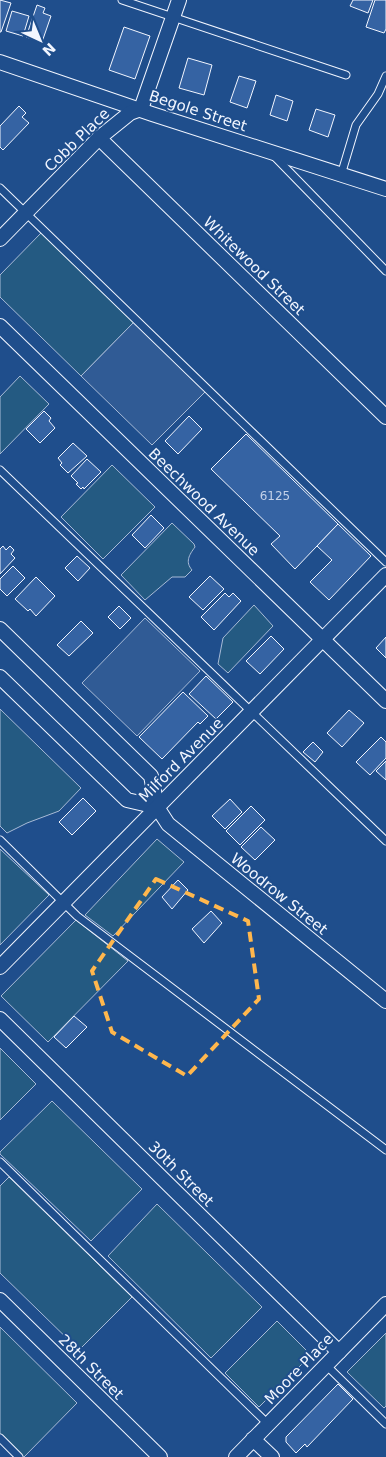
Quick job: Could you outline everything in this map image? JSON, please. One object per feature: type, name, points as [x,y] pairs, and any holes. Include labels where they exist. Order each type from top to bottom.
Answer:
[{"type":"street","points":[[141,109],[179,0]]},
{"type":"street","name":"Begole Street","points":[[0,62],[386,189]]},
{"type":"street","name":"Cobb Place","points":[[0,239],[99,138],[130,113],[141,109]]},
{"type":"street","name":"Whitewood Street","points":[[99,138],[386,417]]},
{"type":"street","name":"Beechwood Avenue","points":[[0,326],[386,701]]},
{"type":"street","name":"Milford Avenue","points":[[0,968],[386,575]]},
{"type":"street","name":"Woodrow Street","points":[[0,629],[151,776],[157,807],[168,824],[386,1001]]},
{"type":"street","points":[[0,677],[127,800],[157,807]]},
{"type":"street","name":"30th Street","points":[[0,1018],[339,1352]]},
{"type":"street","name":"28th Street","points":[[0,1300],[160,1457]]},
{"type":"street","name":"Moore Place","points":[[236,1457],[386,1304]]},
{"type":"street","points":[[253,1439],[272,1457]]},
{"type":"lane","points":[[122,0],[346,75]]},
{"type":"lane","points":[[341,175],[356,125],[378,94],[386,76]]},
{"type":"lane","points":[[270,152],[386,271]]},
{"type":"lane","points":[[0,188],[386,562]]},
{"type":"lane","points":[[0,470],[386,841]]},
{"type":"lane","points":[[0,840],[77,916],[386,1150]]},
{"type":"lane","points":[[0,1162],[268,1424]]},
{"type":"lane","points":[[326,1365],[386,1424]]},
{"type":"lane","points":[[0,1438],[19,1457]]},
{"type":"highlighted area","points":[[156,879],[248,921],[259,999],[187,1076],[112,1032],[92,971]]},
{"type":"shaded area","points":[[42,232],[134,322],[81,376],[0,297],[0,275]]},
{"type":"shaded area","points":[[134,322],[205,392],[152,445],[81,376]]},
{"type":"shaded area","points":[[20,376],[49,404],[0,454],[0,397]]},
{"type":"shaded area","points":[[112,465],[155,507],[103,559],[61,517]]},
{"type":"shaded area","points":[[172,523],[194,544],[195,547],[188,561],[192,570],[185,577],[172,577],[145,600],[121,575]]},
{"type":"shaded area","points":[[254,605],[273,626],[228,673],[218,664],[223,638]]},
{"type":"shaded area","points":[[145,618],[200,671],[137,736],[82,683]]},
{"type":"shaded area","points":[[0,709],[81,788],[59,811],[7,833],[0,826]]},
{"type":"shaded area","points":[[157,839],[184,862],[113,936],[85,915]]},
{"type":"shaded area","points":[[0,849],[49,895],[0,945]]},
{"type":"shaded area","points":[[76,920],[128,961],[48,1042],[1,996]]},
{"type":"shaded area","points":[[0,1048],[36,1084],[0,1120]]},
{"type":"shaded area","points":[[52,1101],[142,1189],[91,1241],[0,1154]]},
{"type":"shaded area","points":[[9,1177],[132,1297],[79,1350],[0,1273],[0,1186]]},
{"type":"shaded area","points":[[157,1204],[262,1307],[211,1358],[108,1256]]},
{"type":"shaded area","points":[[277,1321],[311,1355],[259,1407],[225,1373]]},
{"type":"shaded area","points":[[0,1327],[77,1403],[24,1457],[0,1435]]},
{"type":"shaded area","points":[[386,1333],[386,1406],[384,1408],[347,1372]]},
{"type":"building","points":[[0,0],[11,3],[1,32],[0,32]]},
{"type":"building","points":[[353,0],[373,0],[368,13],[350,6]]},
{"type":"building","points":[[375,0],[386,0],[386,29],[384,33],[366,27]]},
{"type":"building","points":[[37,5],[45,8],[43,13],[51,16],[42,42],[26,37]]},
{"type":"building","points":[[12,11],[29,16],[23,36],[6,31]]},
{"type":"building","points":[[124,27],[150,36],[135,79],[109,70]]},
{"type":"building","points":[[188,58],[212,65],[204,95],[179,88]]},
{"type":"building","points":[[239,76],[256,81],[247,108],[230,102]]},
{"type":"building","points":[[276,95],[293,101],[287,121],[270,115]]},
{"type":"building","points":[[19,106],[26,113],[22,117],[29,123],[3,150],[0,147],[0,126]]},
{"type":"building","points":[[316,109],[335,115],[328,137],[309,130]]},
{"type":"building","points":[[44,411],[51,418],[49,421],[55,428],[40,443],[26,429]]},
{"type":"building","points":[[189,416],[202,429],[178,454],[165,441]]},
{"type":"building","points":[[246,434],[338,524],[295,569],[271,544],[280,536],[211,469]]},
{"type":"building","points":[[73,443],[87,456],[68,473],[60,465],[62,463],[58,458]]},
{"type":"building","points":[[87,459],[101,472],[84,489],[83,487],[81,489],[71,476]]},
{"type":"building","points":[[151,515],[164,528],[145,548],[132,535]]},
{"type":"building","points":[[338,524],[371,556],[329,600],[310,582],[332,560],[317,546]]},
{"type":"building","points":[[3,546],[6,550],[10,546],[14,550],[11,554],[15,558],[0,574],[0,549]]},
{"type":"building","points":[[77,556],[90,568],[78,581],[65,568]]},
{"type":"building","points":[[13,566],[25,578],[7,596],[0,589],[0,579]]},
{"type":"building","points":[[210,576],[224,589],[203,610],[189,597]]},
{"type":"building","points":[[36,577],[55,596],[36,616],[30,609],[28,611],[15,599]]},
{"type":"building","points":[[225,593],[229,597],[233,593],[241,601],[214,630],[201,617]]},
{"type":"building","points":[[119,606],[131,618],[120,629],[108,617]]},
{"type":"building","points":[[81,621],[93,633],[69,656],[57,645]]},
{"type":"building","points":[[271,636],[284,649],[260,674],[246,661]]},
{"type":"building","points":[[386,637],[386,658],[376,648]]},
{"type":"building","points":[[206,676],[233,702],[216,719],[189,694]]},
{"type":"building","points":[[183,692],[208,716],[200,724],[198,722],[162,759],[139,737]]},
{"type":"building","points":[[349,710],[364,723],[342,747],[327,733]]},
{"type":"building","points":[[381,737],[386,742],[386,758],[370,775],[356,762]]},
{"type":"building","points":[[313,742],[323,752],[315,762],[303,752]]},
{"type":"building","points":[[386,761],[386,780],[376,771]]},
{"type":"building","points":[[83,798],[96,811],[72,835],[59,822]]},
{"type":"building","points":[[230,799],[242,812],[225,829],[212,816]]},
{"type":"building","points":[[251,806],[265,820],[240,845],[226,831]]},
{"type":"building","points":[[261,827],[275,840],[255,860],[241,847]]},
{"type":"building","points":[[178,880],[188,890],[172,909],[162,897]]},
{"type":"building","points":[[211,911],[222,923],[204,943],[192,929]]},
{"type":"building","points":[[74,1016],[87,1027],[66,1048],[54,1037]]},
{"type":"building","points":[[338,1384],[353,1399],[307,1447],[305,1444],[296,1453],[286,1442],[286,1437]]}]
